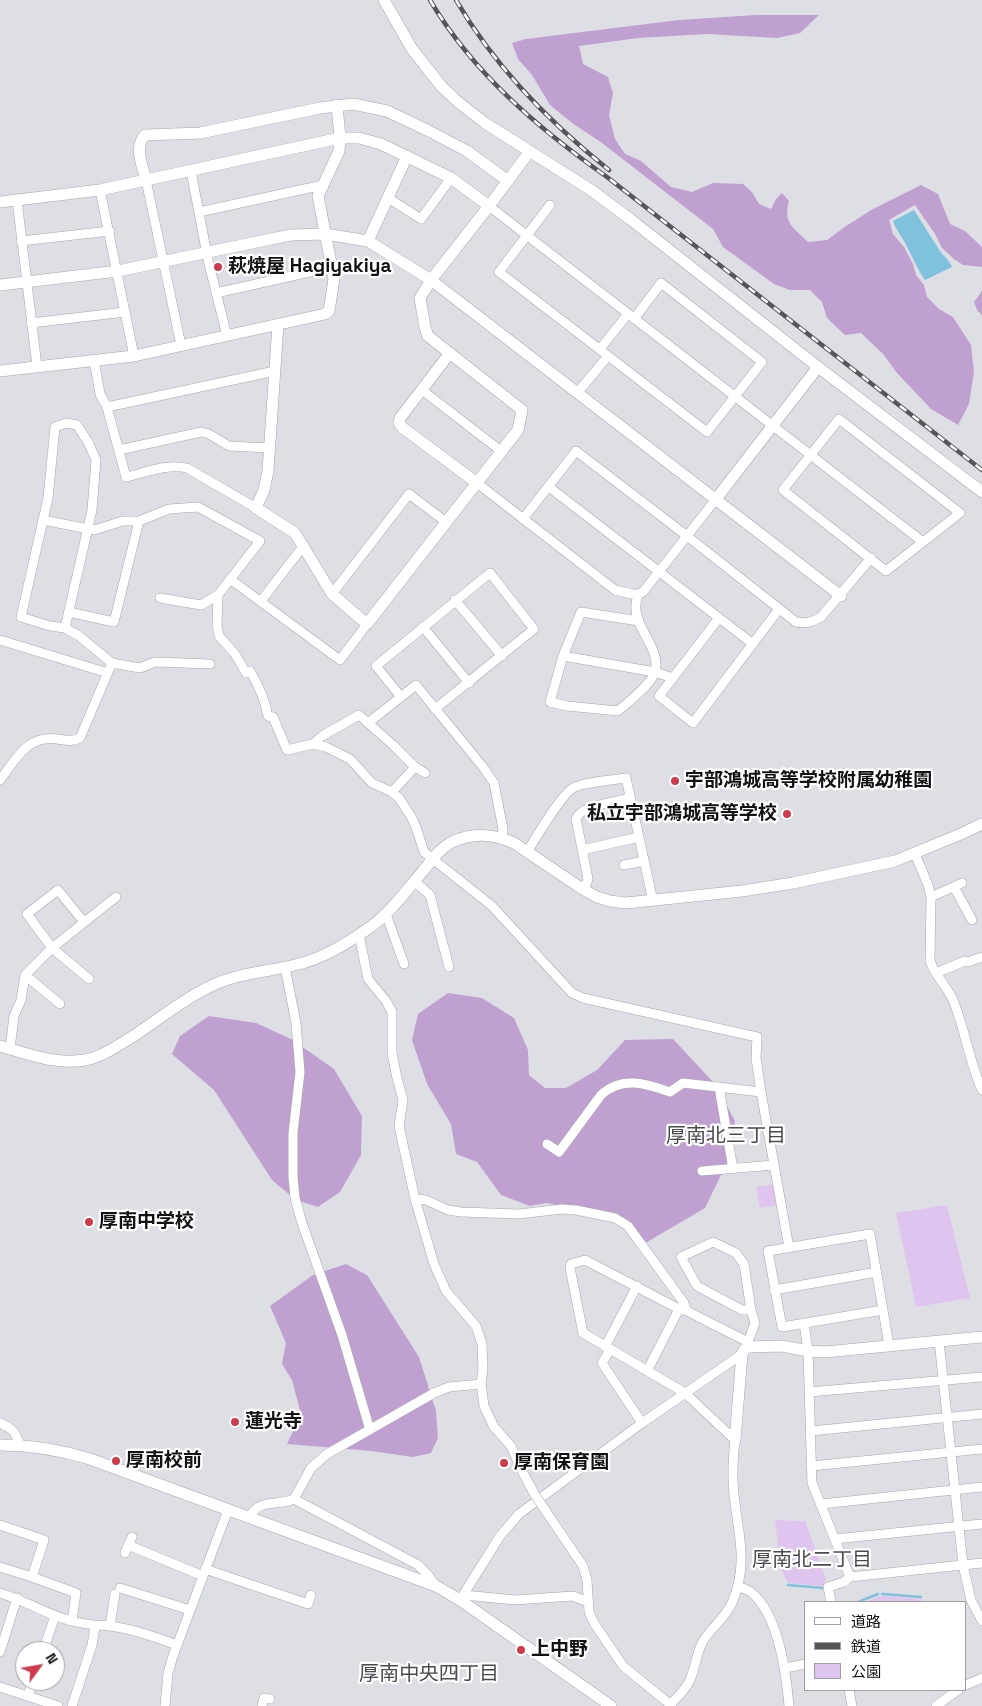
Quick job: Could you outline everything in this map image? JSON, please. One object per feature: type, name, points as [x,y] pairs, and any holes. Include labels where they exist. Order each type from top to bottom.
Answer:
[{"type":"street","points":[[384,0],[398,27],[412,48],[442,87],[458,102],[485,122],[591,190],[630,219],[818,367],[982,492]]},
{"type":"street","points":[[181,345],[139,148],[141,140],[146,136],[200,133],[337,105],[353,104],[394,114],[467,150],[508,181]]},
{"type":"street","points":[[0,370],[134,356],[325,314],[329,311],[334,280],[318,196],[339,151],[340,138],[337,105]]},
{"type":"street","points":[[0,202],[100,190],[340,138],[359,138],[381,144],[451,178],[490,206],[630,317],[811,454],[923,542]]},
{"type":"street","points":[[230,579],[340,660],[518,430],[522,410],[428,336],[420,298],[431,280],[490,206],[530,151]]},
{"type":"street","points":[[368,241],[407,156]]},
{"type":"street","points":[[191,171],[206,252],[227,336]]},
{"type":"street","points":[[388,198],[421,219],[451,178]]},
{"type":"street","points":[[199,212],[323,185]]},
{"type":"street","points":[[100,190],[110,231],[134,356]]},
{"type":"street","points":[[17,200],[37,366]]},
{"type":"street","points":[[550,205],[499,272],[600,350],[707,432],[762,362],[662,283],[600,350]]},
{"type":"street","points":[[21,241],[110,231]]},
{"type":"street","points":[[0,285],[118,271],[271,238],[325,234],[368,241],[431,280],[841,596]]},
{"type":"street","points":[[216,293],[332,268]]},
{"type":"street","points":[[31,322],[125,312]]},
{"type":"street","points":[[256,508],[264,490],[268,471],[278,324]]},
{"type":"street","points":[[450,353],[400,418],[399,423],[614,590],[638,594],[643,592],[659,572],[818,367]]},
{"type":"street","points":[[578,392],[608,356]]},
{"type":"street","points":[[94,360],[100,394],[120,450],[126,477],[172,466],[180,466],[187,468],[256,508],[295,533],[332,594],[367,624]]},
{"type":"street","points":[[106,407],[275,371]]},
{"type":"street","points":[[422,390],[501,451]]},
{"type":"street","points":[[838,419],[960,513],[886,571],[783,490],[811,454],[838,419]]},
{"type":"street","points":[[65,628],[92,510],[96,460],[77,424],[66,423],[54,427],[48,498],[21,617],[50,626],[65,628],[79,636],[112,663],[140,668],[155,662],[210,664]]},
{"type":"street","points":[[120,450],[201,432],[209,434],[229,446],[270,448]]},
{"type":"street","points":[[523,519],[576,451],[796,622],[803,624],[821,617],[841,596],[871,558]]},
{"type":"street","points":[[549,487],[752,644]]},
{"type":"street","points":[[332,594],[409,494],[446,522]]},
{"type":"street","points":[[43,520],[94,530],[123,521],[139,521],[169,509],[198,507],[260,542],[218,596],[201,605],[160,598]]},
{"type":"street","points":[[69,612],[114,622],[139,521]]},
{"type":"street","points":[[261,601],[304,545]]},
{"type":"street","points":[[400,697],[376,666],[490,573],[534,629],[435,709]]},
{"type":"street","points":[[638,594],[636,610],[639,622],[652,648],[655,663],[655,672],[647,684],[618,711],[568,706],[550,702],[563,656],[581,612],[639,622]]},
{"type":"street","points":[[218,596],[219,636],[230,647],[246,673],[250,671],[265,700],[268,716],[273,717],[287,750],[312,744],[322,736],[359,715],[415,767],[426,773]]},
{"type":"street","points":[[456,600],[502,656]]},
{"type":"street","points":[[719,618],[659,696],[693,723],[779,609]]},
{"type":"street","points":[[423,627],[468,683]]},
{"type":"street","points":[[0,640],[108,673]]},
{"type":"street","points":[[563,656],[655,672],[673,678]]},
{"type":"street","points":[[0,780],[22,750],[39,739],[71,741],[80,738],[112,663]]},
{"type":"street","points":[[368,723],[416,685],[494,783],[504,829],[502,838]]},
{"type":"street","points":[[312,744],[326,747],[344,755],[350,759],[372,784],[392,792],[399,798],[412,818],[424,852],[492,906],[567,988],[576,995],[757,1037],[756,1058],[761,1092],[789,1248]]},
{"type":"street","points":[[392,792],[415,767]]},
{"type":"street","points":[[527,852],[572,788],[626,778],[653,901]]},
{"type":"street","points":[[584,890],[588,879],[576,819],[578,814],[587,809],[630,798]]},
{"type":"street","points":[[116,897],[52,948],[25,975],[21,1000],[5,1047],[57,1061],[76,1061],[93,1058],[119,1045],[195,994],[211,986],[242,975],[285,968],[318,958],[359,935],[386,914],[439,851],[467,836],[484,834],[514,843],[584,890],[610,901],[626,903],[742,891],[793,883],[895,861],[982,824]]},
{"type":"street","points":[[582,850],[639,837]]},
{"type":"street","points":[[915,854],[931,897],[931,966],[953,1000],[971,1061],[982,1090]]},
{"type":"street","points":[[624,865],[644,861]]},
{"type":"street","points":[[414,881],[430,895],[449,967]]},
{"type":"street","points":[[931,897],[958,885],[972,920]]},
{"type":"street","points":[[84,922],[58,890],[27,914],[52,948],[89,979]]},
{"type":"street","points":[[386,914],[404,964]]},
{"type":"street","points":[[359,935],[368,978],[392,1012],[392,1053],[403,1100],[399,1126],[415,1198],[434,1264],[446,1291],[469,1317],[479,1335],[483,1350],[481,1384],[484,1406],[488,1417],[494,1427],[511,1446],[524,1476],[535,1495],[583,1566],[587,1580],[589,1612],[594,1623],[623,1666],[670,1706],[682,1693],[689,1681],[701,1644],[726,1615],[738,1586],[742,1546],[732,1462],[746,1347],[755,1322],[751,1310],[744,1264],[736,1253],[713,1242],[681,1257],[697,1286],[742,1310],[751,1310]]},
{"type":"street","points":[[936,973],[964,961],[968,962],[982,957]]},
{"type":"street","points":[[285,968],[296,1023],[300,1072],[293,1133],[295,1198],[342,1335],[370,1430]]},
{"type":"street","points":[[25,975],[60,1004]]},
{"type":"street","points":[[547,1144],[559,1152],[601,1095],[617,1085],[636,1083],[670,1092],[684,1083],[761,1092]]},
{"type":"street","points":[[719,1087],[733,1169]]},
{"type":"street","points":[[702,1171],[774,1165]]},
{"type":"street","points":[[415,1198],[455,1211],[519,1214],[562,1209],[615,1218],[628,1226],[678,1295],[683,1310],[647,1371]]},
{"type":"street","points":[[883,1310],[782,1327],[768,1251],[870,1234],[889,1345]]},
{"type":"street","points":[[735,1440],[684,1393],[583,1333],[570,1268],[572,1264],[586,1260],[683,1310],[746,1347],[782,1346],[825,1352],[982,1337]]},
{"type":"street","points":[[774,1290],[877,1272]]},
{"type":"street","points":[[637,1286],[607,1348],[602,1363],[642,1422]]},
{"type":"street","points":[[804,1323],[808,1351],[812,1483],[850,1577]]},
{"type":"street","points":[[939,1341],[962,1565],[972,1600],[982,1621]]},
{"type":"street","points":[[462,1597],[500,1536],[519,1514],[746,1347]]},
{"type":"street","points":[[809,1392],[982,1377]]},
{"type":"street","points":[[294,1499],[306,1475],[318,1462],[370,1430],[434,1393],[449,1387],[481,1384]]},
{"type":"street","points":[[811,1431],[982,1414]]},
{"type":"street","points":[[0,1423],[11,1428],[20,1445]]},
{"type":"street","points":[[0,1445],[36,1446],[90,1459],[462,1597],[611,1706]]},
{"type":"street","points":[[811,1466],[982,1449]]},
{"type":"street","points":[[821,1504],[982,1487]]},
{"type":"street","points":[[249,1518],[259,1506],[294,1499],[418,1565],[436,1586]]},
{"type":"street","points":[[165,1706],[168,1673],[177,1645],[228,1510]]},
{"type":"street","points":[[835,1539],[982,1524]]},
{"type":"street","points":[[0,1525],[44,1540],[32,1577]]},
{"type":"street","points":[[128,1545],[204,1573],[308,1604],[311,1596]]},
{"type":"street","points":[[831,1601],[828,1587],[844,1582],[850,1577],[982,1563]]},
{"type":"street","points":[[0,1567],[76,1593],[72,1622]]},
{"type":"street","points":[[738,1586],[751,1593],[761,1603],[769,1616],[785,1668],[789,1706]]},
{"type":"street","points":[[110,1626],[118,1591],[190,1610]]},
{"type":"street","points":[[0,1593],[17,1598],[72,1622],[95,1626],[110,1626],[145,1633],[177,1645]]},
{"type":"street","points":[[462,1597],[515,1600],[573,1596],[588,1602]]},
{"type":"street","points":[[0,1652],[17,1598]]},
{"type":"street","points":[[46,1641],[55,1616]]},
{"type":"street","points":[[72,1706],[92,1646],[95,1626]]},
{"type":"street","points":[[785,1668],[804,1664]]},
{"type":"street","points":[[967,1686],[982,1678]]},
{"type":"street","points":[[0,1687],[58,1706]]},
{"type":"street","points":[[28,1696],[30,1691]]},
{"type":"street","points":[[848,1691],[852,1706]]},
{"type":"street","points":[[936,1706],[957,1691]]},
{"type":"street","points":[[262,1706],[264,1698],[270,1699]]},
{"type":"green space","points":[[775,1184],[779,1205],[760,1208],[756,1187]]},
{"type":"green space","points":[[947,1205],[970,1298],[916,1307],[896,1213]]},
{"type":"green space","points":[[775,1520],[805,1521],[826,1579],[824,1586],[788,1583],[781,1570]]},
{"type":"green space","points":[[882,1596],[922,1599],[923,1601],[867,1601]]},
{"type":"shaded area","points":[[756,15],[819,15],[800,33],[777,38],[707,34],[638,38],[579,46],[583,64],[608,77],[613,93],[609,115],[615,139],[625,154],[641,161],[671,187],[692,192],[713,183],[743,184],[752,192],[759,204],[771,209],[776,199],[782,193],[789,201],[787,208],[788,220],[808,242],[827,240],[873,209],[921,185],[938,194],[950,224],[965,231],[982,247],[982,267],[963,265],[942,248],[935,234],[915,205],[889,220],[893,234],[904,247],[913,264],[916,275],[924,285],[927,297],[939,309],[953,317],[971,345],[974,372],[969,404],[958,425],[931,409],[897,373],[883,354],[861,333],[845,335],[827,318],[822,302],[810,290],[790,290],[774,284],[723,247],[713,229],[550,105],[532,75],[518,59],[512,43],[526,39],[679,20]]},
{"type":"shaded area","points":[[982,290],[982,315],[977,310],[974,302]]},
{"type":"shaded area","points":[[448,993],[482,998],[514,1018],[528,1050],[529,1075],[545,1088],[566,1088],[597,1070],[625,1040],[673,1039],[715,1084],[735,1121],[732,1152],[705,1208],[642,1245],[618,1217],[546,1203],[530,1206],[501,1195],[477,1162],[456,1154],[451,1124],[427,1084],[412,1040],[418,1014]]},
{"type":"shaded area","points":[[209,1016],[256,1023],[291,1039],[334,1069],[362,1116],[361,1155],[340,1192],[318,1207],[296,1200],[272,1180],[214,1090],[172,1054],[180,1036]]},
{"type":"shaded area","points":[[346,1264],[367,1275],[419,1357],[436,1411],[438,1438],[431,1453],[413,1457],[371,1451],[287,1444],[301,1414],[292,1380],[282,1364],[286,1343],[270,1306],[313,1275]]},
{"type":"water","points":[[914,210],[952,267],[925,280],[893,221]]},
{"type":"waterway","points":[[788,1585],[824,1588]]},
{"type":"waterway","points":[[860,1601],[878,1594]]},
{"type":"waterway","points":[[882,1594],[921,1597]]},
{"type":"railway","points":[[430,0],[466,52],[509,98],[532,119],[982,470]]},
{"type":"railway","points":[[456,0],[471,25],[506,71],[565,133],[609,170]]},
{"type":"place","name":"萩焼屋 Hagiyakiya","points":[[218,267]]},
{"type":"place","name":"宇部鴻城高等学校附属幼稚園","points":[[675,781]]},
{"type":"place","name":"私立宇部鴻城高等学校","points":[[787,814]]},
{"type":"place","name":"厚南中学校","points":[[89,1222]]},
{"type":"place","name":"蓮光寺","points":[[235,1422]]},
{"type":"place","name":"厚南校前","points":[[116,1461]]},
{"type":"place","name":"厚南保育園","points":[[504,1463]]},
{"type":"place","name":"上中野","points":[[521,1650]]},
{"type":"district","name":"厚南北三丁目","points":[[726,1137]]},
{"type":"district","name":"厚南北二丁目","points":[[812,1561]]},
{"type":"district","name":"厚南中央四丁目","points":[[429,1675]]}]
